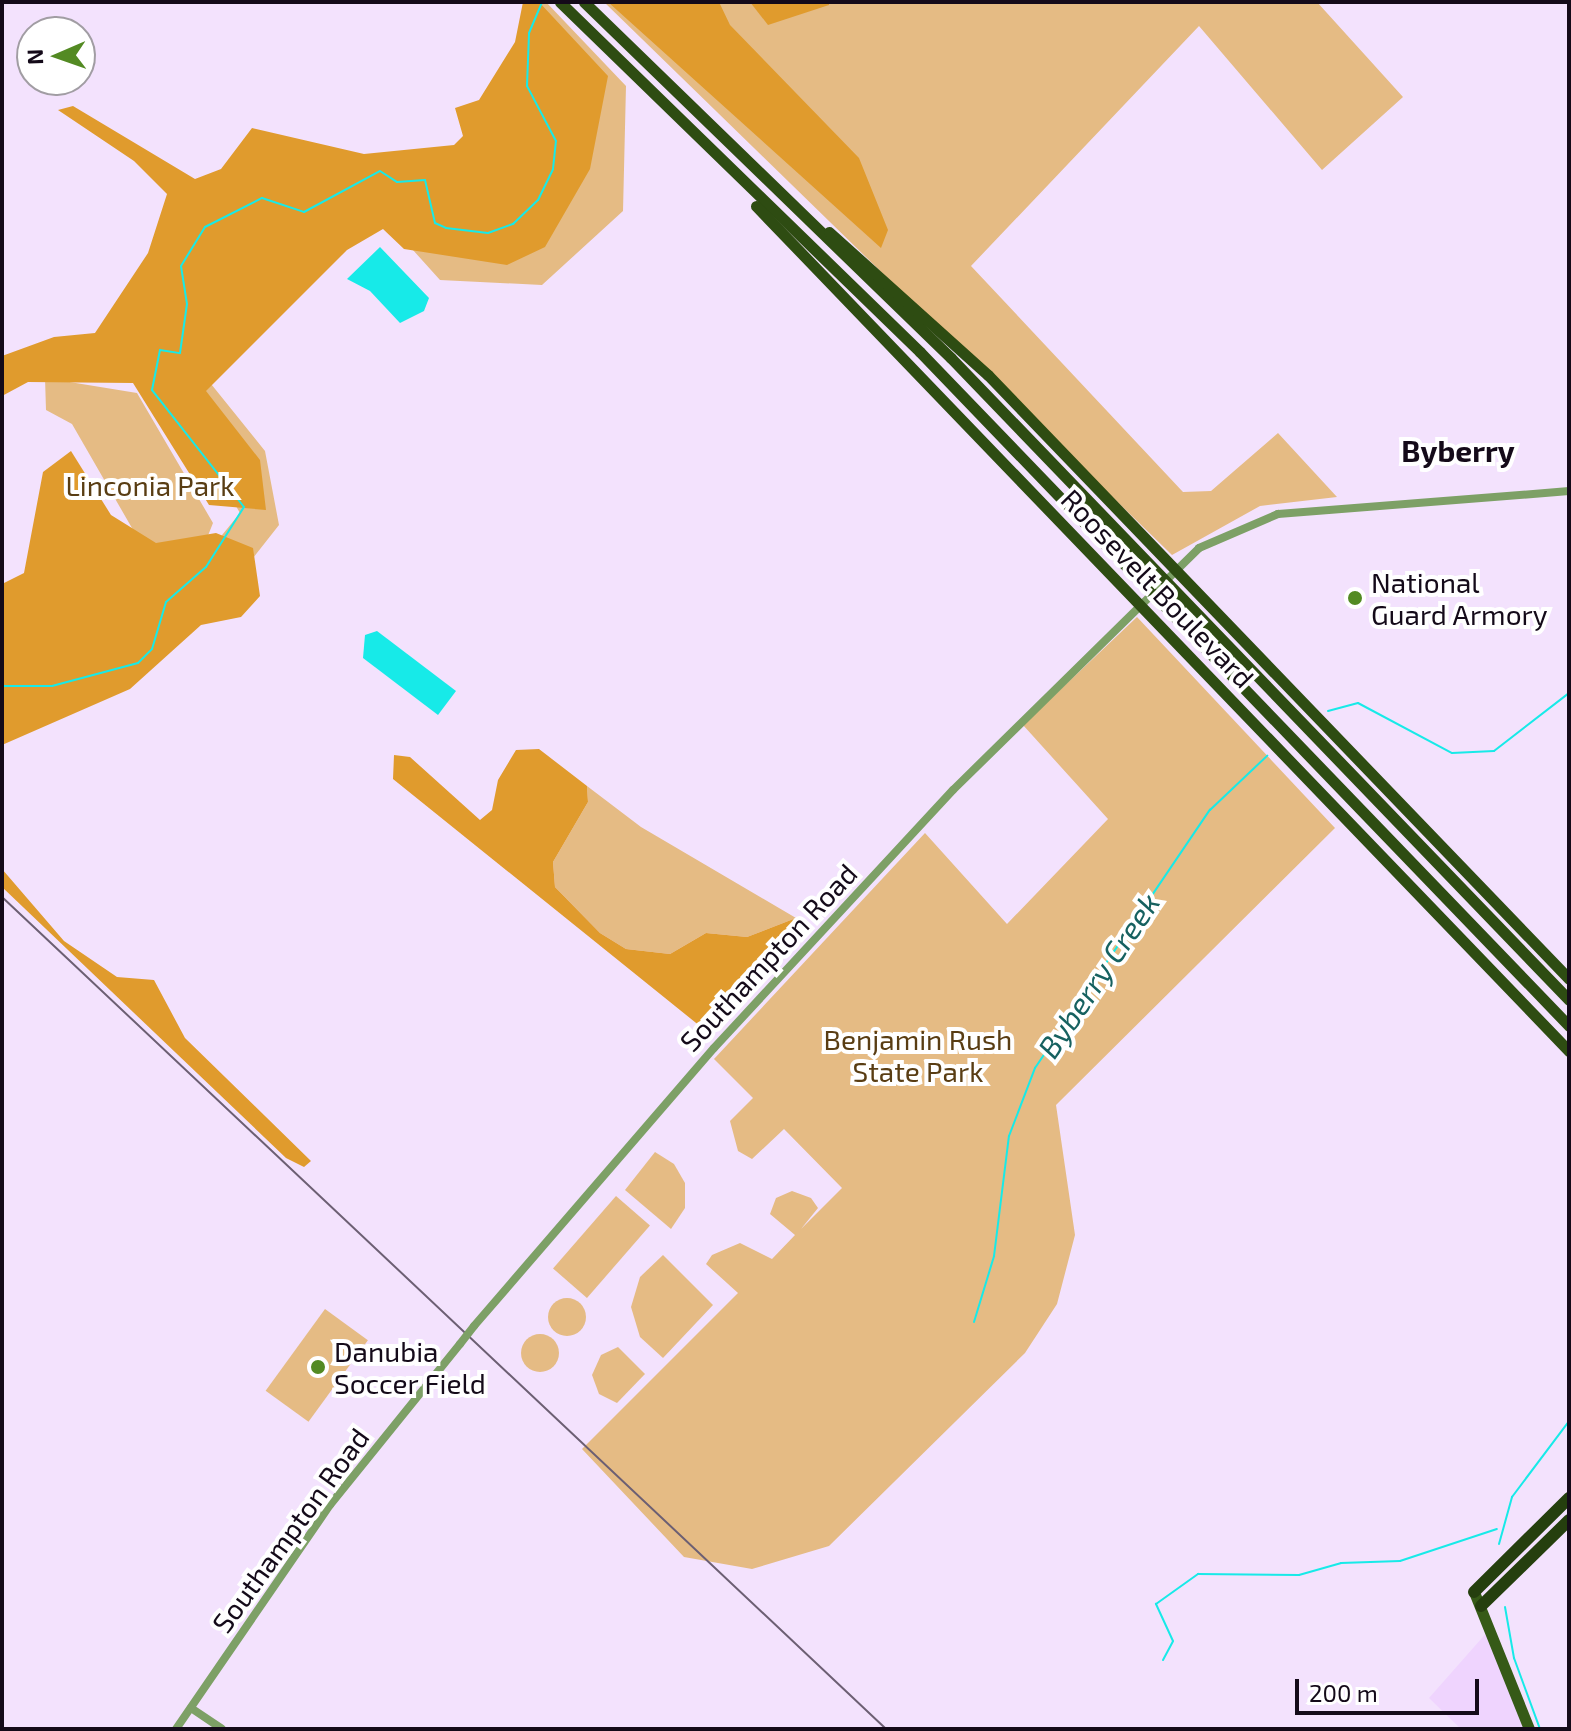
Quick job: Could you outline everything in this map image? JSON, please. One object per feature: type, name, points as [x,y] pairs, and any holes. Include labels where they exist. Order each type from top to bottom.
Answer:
[{"type":"highway","name":"Roosevelt Boulevard","points":[[584,2],[802,212],[1164,579],[1569,1000]]},
{"type":"highway","name":"Roosevelt Boulevard","points":[[561,3],[714,157],[1569,1051]]},
{"type":"highway","name":"Roosevelt Boulevard","points":[[714,157],[920,352],[1569,1026]]},
{"type":"highway","name":"Roosevelt Boulevard","points":[[802,212],[964,352],[1569,979]]},
{"type":"highway","points":[[1286,706],[1344,744]]},
{"type":"highway","points":[[1274,719],[1317,789]]},
{"type":"highway","points":[[1474,1592],[1569,1498]]},
{"type":"highway","points":[[1481,1606],[1569,1520]]},
{"type":"main road","points":[[1474,1592],[1529,1729]]},
{"type":"street","name":"Southampton Road","points":[[176,1729],[330,1505],[474,1326],[722,1039],[953,790],[1175,569],[1215,537],[1278,514],[1569,491]]},
{"type":"street","points":[[191,1708],[222,1729]]},
{"type":"shaded area","points":[[523,2],[539,2],[608,76],[590,169],[545,247],[507,265],[404,249],[383,229],[347,250],[206,391],[260,460],[266,510],[209,505],[133,383],[28,382],[2,396],[2,356],[54,337],[95,333],[148,253],[167,194],[134,161],[58,110],[73,106],[195,179],[221,169],[252,128],[364,154],[454,145],[463,136],[455,108],[479,100],[515,42]]},
{"type":"shaded area","points":[[608,2],[719,2],[730,25],[859,158],[888,230],[881,248]]},
{"type":"shaded area","points":[[750,2],[829,2],[829,5],[768,25]]},
{"type":"shaded area","points":[[380,247],[429,298],[424,311],[400,323],[370,291],[347,279]]},
{"type":"shaded area","points":[[71,451],[111,515],[156,543],[216,533],[253,548],[260,596],[241,617],[201,625],[130,689],[2,745],[2,584],[24,573],[43,472]]},
{"type":"shaded area","points":[[377,631],[456,691],[438,715],[363,658],[365,635]]},
{"type":"shaded area","points":[[539,749],[587,786],[588,802],[553,862],[555,887],[600,933],[626,949],[670,954],[706,933],[747,937],[796,918],[810,924],[711,1035],[393,779],[394,755],[410,757],[480,820],[492,810],[498,780],[516,750]]},
{"type":"shaded area","points":[[2,869],[64,941],[117,977],[154,980],[185,1038],[311,1161],[304,1167],[286,1158],[2,887]]},
{"type":"shaded area","points":[[1489,1630],[1523,1729],[1461,1729],[1429,1698]]},
{"type":"green space","points":[[527,2],[546,2],[626,86],[623,211],[542,285],[440,280],[376,209],[199,369],[265,451],[279,525],[212,610],[183,583],[240,513],[223,484],[156,414],[148,380],[154,352],[178,341],[187,322],[176,282],[186,248],[216,211],[256,200],[297,212],[349,193],[357,175],[397,179],[416,193],[420,220],[450,231],[490,232],[524,209],[544,193],[557,148],[527,100]]},
{"type":"green space","points":[[604,2],[1317,2],[1403,97],[1322,170],[1199,26],[971,266],[1183,492],[1211,491],[1278,433],[1337,497],[1260,506],[1172,555]]},
{"type":"green space","name":"Linconia Park","points":[[45,378],[137,393],[213,523],[199,558],[181,573],[136,535],[72,424],[46,410]]},
{"type":"green space","name":"Benjamin Rush State Park","points":[[1137,617],[1335,828],[1056,1105],[1075,1235],[1057,1304],[1025,1353],[829,1546],[752,1569],[684,1557],[582,1449],[738,1293],[706,1264],[712,1255],[740,1243],[772,1259],[795,1235],[770,1214],[776,1198],[792,1191],[811,1198],[818,1208],[801,1229],[842,1188],[784,1129],[752,1159],[738,1151],[730,1121],[753,1098],[714,1059],[925,833],[1007,924],[1108,819],[1023,725]]},
{"type":"green space","points":[[587,786],[641,827],[796,918],[747,937],[706,933],[670,954],[626,949],[600,933],[555,887],[553,862],[588,802]]},
{"type":"green space","points":[[655,1152],[674,1164],[685,1183],[685,1208],[671,1229],[625,1190]]},
{"type":"green space","points":[[616,1196],[650,1226],[587,1298],[553,1268]]},
{"type":"green space","points":[[663,1255],[713,1305],[663,1358],[640,1337],[631,1307],[640,1277]]},
{"type":"green space","points":[[567,1298],[580,1304],[586,1317],[580,1330],[567,1336],[554,1330],[548,1317],[554,1304]]},
{"type":"green space","name":"Danubia Soccer Field","points":[[325,1309],[368,1340],[309,1422],[266,1391]]},
{"type":"green space","points":[[540,1334],[553,1340],[559,1353],[553,1366],[540,1372],[527,1366],[521,1353],[527,1340]]},
{"type":"green space","points":[[618,1347],[645,1374],[617,1403],[599,1394],[592,1375],[601,1355]]},
{"type":"waterway","points":[[2,686],[52,686],[138,663],[152,649],[166,602],[206,567],[244,507],[152,390],[160,350],[180,353],[187,304],[181,266],[205,227],[262,198],[304,212],[380,171],[397,182],[425,180],[435,223],[446,228],[488,233],[513,224],[538,200],[553,169],[556,141],[527,86],[529,33],[542,2]]},
{"type":"waterway","name":"Byberry Creek","points":[[1328,711],[1358,703],[1452,753],[1494,751],[1569,693]]},
{"type":"waterway","name":"Byberry Creek","points":[[974,1322],[994,1256],[1009,1136],[1035,1068],[1210,810],[1267,756]]},
{"type":"waterway","points":[[1499,1544],[1512,1497],[1569,1421]]},
{"type":"waterway","points":[[1163,1660],[1173,1641],[1156,1604],[1198,1574],[1299,1575],[1341,1563],[1400,1561],[1497,1529]]},
{"type":"waterway","points":[[1505,1607],[1514,1658],[1540,1729]]},
{"type":"railway","points":[[2,897],[886,1729]]},
{"type":"place","name":"National Guard Armory","points":[[1355,598]]},
{"type":"place","name":"Danubia Soccer Field","points":[[318,1367]]},
{"type":"district","name":"Byberry","points":[[1458,450]]}]
